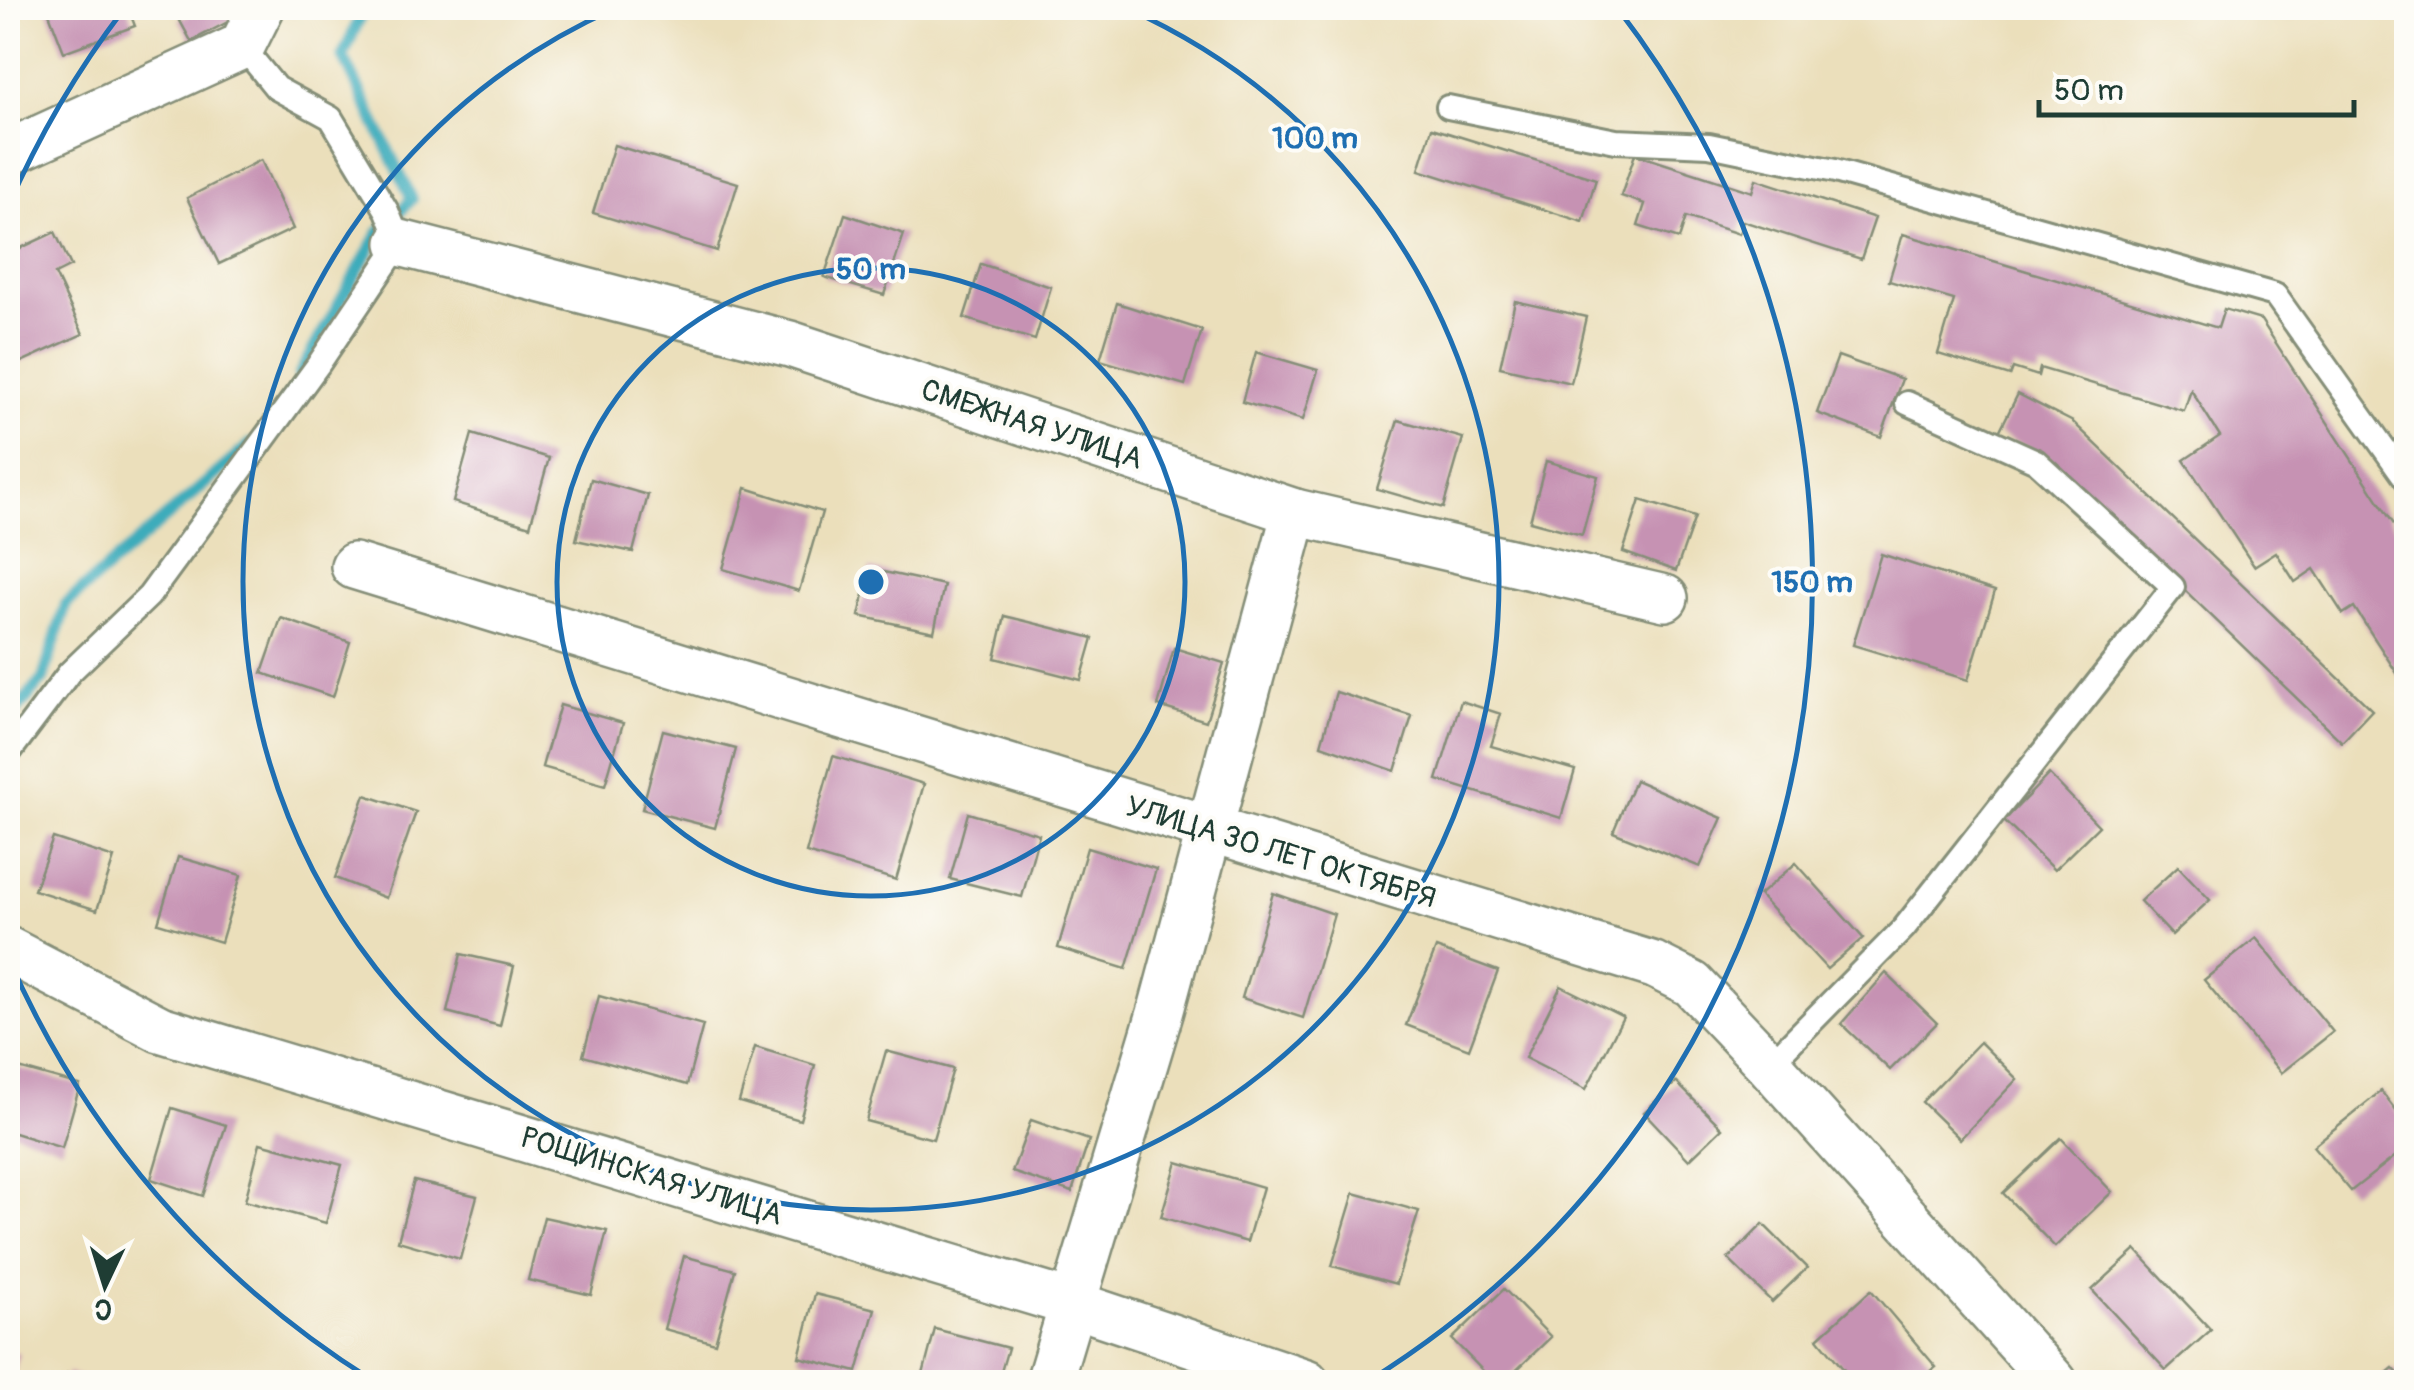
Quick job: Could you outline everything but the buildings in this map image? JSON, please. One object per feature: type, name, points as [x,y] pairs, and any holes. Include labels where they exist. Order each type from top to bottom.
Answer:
[{"type":"street","points":[[8,152],[251,27]]},
{"type":"street","name":"СМЕЖНАЯ УЛИЦА","points":[[394,227],[790,344],[1295,512],[1665,598]]},
{"type":"street","points":[[1049,1382],[1211,831],[1295,512]]},
{"type":"street","name":"УЛИЦА 30 ЛЕТ ОКТЯБРЯ","points":[[354,566],[1654,965],[1692,984],[2054,1382]]},
{"type":"street","name":"РОЩИНСКАЯ УЛИЦА","points":[[8,950],[160,1028],[1070,1303],[1306,1382]]},
{"type":"lane","points":[[8,754],[70,673],[149,596],[318,365],[394,227],[331,118],[276,88],[251,27]]},
{"type":"lane","points":[[1448,107],[1616,141],[1709,145],[1836,171],[2275,295],[2406,479]]},
{"type":"lane","points":[[1769,1065],[1904,928],[2172,586],[2036,461],[1906,403]]},
{"type":"waterway","points":[[299,375],[380,231],[412,199],[343,56],[364,8]]},
{"type":"waterway","points":[[8,720],[43,679],[66,604],[251,444]]}]
